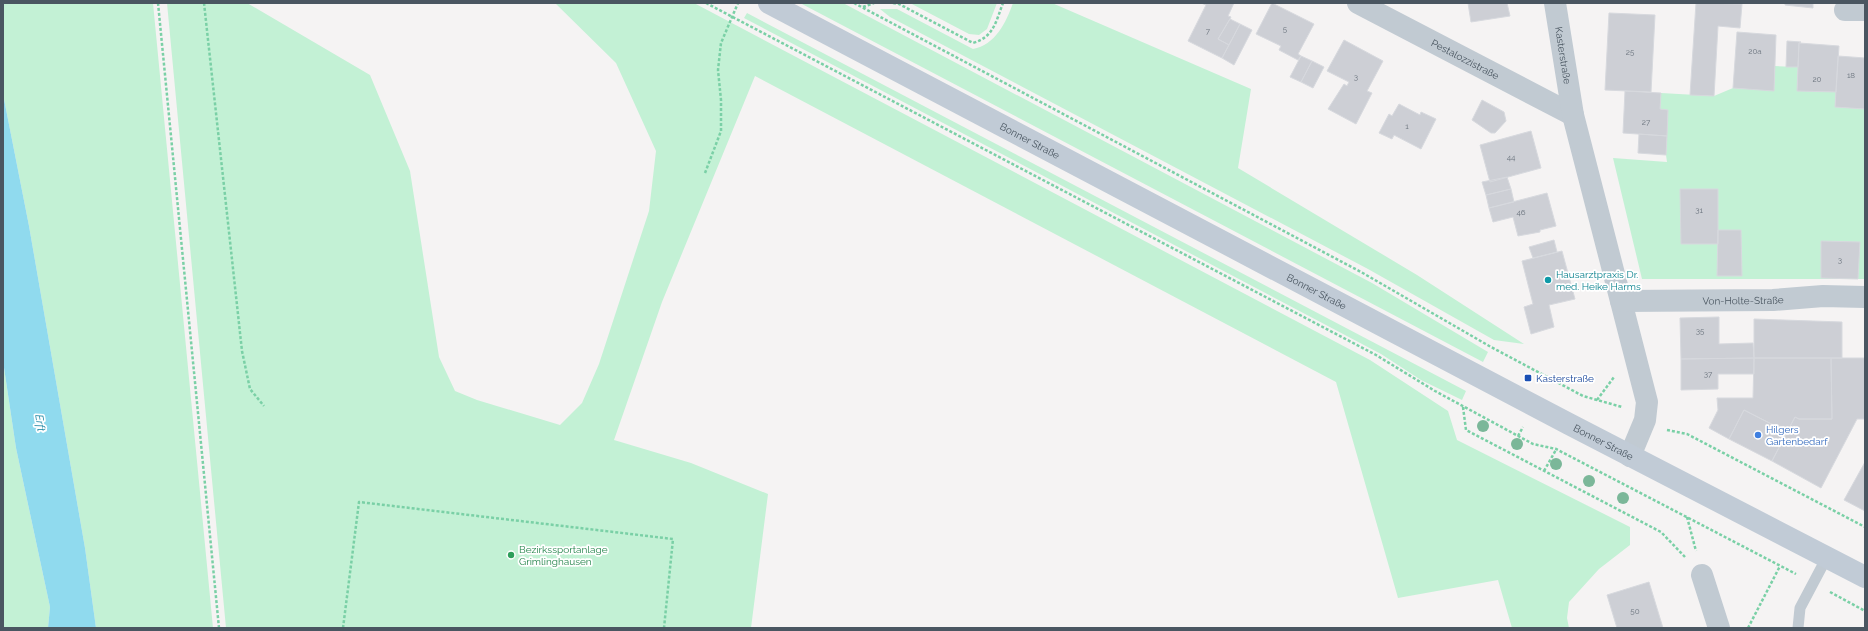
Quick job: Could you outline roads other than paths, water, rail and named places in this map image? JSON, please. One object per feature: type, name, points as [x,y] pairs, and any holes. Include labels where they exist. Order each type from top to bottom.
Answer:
[{"type":"main road","name":"Bonner Straße","points":[[769,3],[1630,456],[1865,577]]},
{"type":"street","name":"Pestalozzistraße","points":[[1358,3],[1573,115]]},
{"type":"street","name":"Kasterstraße","points":[[1554,3],[1573,115],[1647,402],[1645,420],[1630,456]]},
{"type":"street","name":"Von-Holte-Straße","points":[[1621,301],[1773,300],[1823,296],[1865,297]]},
{"type":"street","points":[[1702,575],[1719,628]]},
{"type":"lane","points":[[1798,628],[1800,608],[1827,557]]},
{"type":"water","name":"Erft","points":[[3,94],[29,226],[85,548],[96,628],[48,628],[50,607],[16,448],[3,361]]},
{"type":"place","name":"Hausarztpraxis Dr. med. Heike Harms","points":[[1548,280]]},
{"type":"place","name":"Kasterstraße","points":[[1528,378]]},
{"type":"place","name":"Hilgers Gartenbedarf","points":[[1758,435]]},
{"type":"place","name":"Bezirkssportanlage Grimlinghausen","points":[[511,555]]}]
